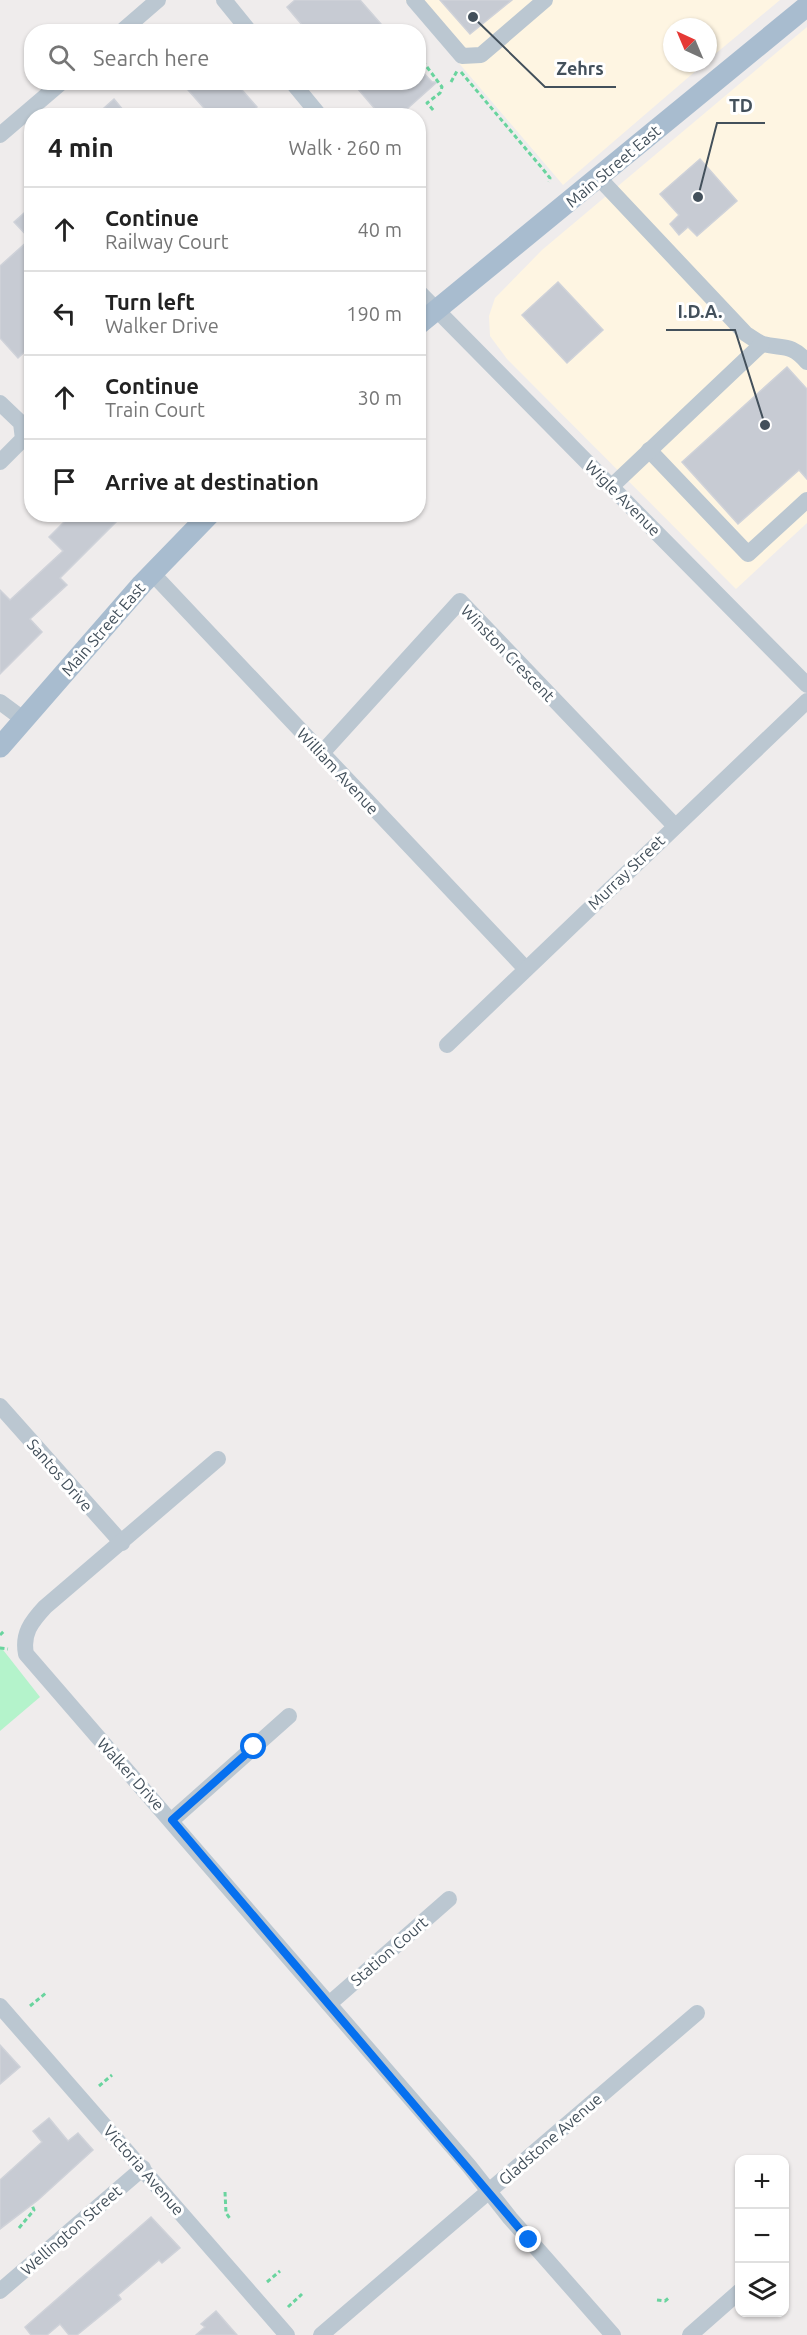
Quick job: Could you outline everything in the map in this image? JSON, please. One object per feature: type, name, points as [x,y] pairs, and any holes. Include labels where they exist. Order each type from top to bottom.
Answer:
[{"type":"main road","name":"Main Street East","points":[[426,319],[807,6]]},
{"type":"main road","name":"Main Street East","points":[[2,741],[152,573],[202,522]]},
{"type":"street","points":[[130,24],[158,0]]},
{"type":"street","points":[[224,0],[244,24]]},
{"type":"street","points":[[414,0],[462,56],[481,55],[545,0]]},
{"type":"street","points":[[32,108],[53,90]]},
{"type":"street","points":[[299,90],[313,108]]},
{"type":"street","points":[[0,135],[24,114]]},
{"type":"street","points":[[599,178],[746,334],[762,344],[784,345],[799,353],[807,362]]},
{"type":"street","name":"Wigle Avenue","points":[[426,300],[807,685]]},
{"type":"street","points":[[612,486],[762,344]]},
{"type":"street","points":[[0,404],[21,423],[23,439],[0,462]]},
{"type":"street","points":[[649,450],[748,554],[807,500]]},
{"type":"street","name":"William Avenue","points":[[152,573],[525,968]]},
{"type":"street","name":"Winston Crescent","points":[[321,754],[460,601],[675,826]]},
{"type":"street","name":"Murray Street","points":[[447,1045],[807,701]]},
{"type":"street","points":[[0,702],[23,719]]},
{"type":"street","name":"Santos Drive","points":[[0,1406],[122,1543]]},
{"type":"street","name":"Walker Drive","points":[[218,1459],[32,1620],[24,1642],[26,1654],[172,1820],[613,2335]]},
{"type":"street","points":[[172,1820],[289,1716]]},
{"type":"street","name":"Station Court","points":[[329,2004],[449,1899]]},
{"type":"street","name":"Victoria Avenue","points":[[0,2006],[287,2335]]},
{"type":"street","name":"Gladstone Avenue","points":[[321,2335],[697,2013]]},
{"type":"street","name":"Wellington Street","points":[[0,2291],[143,2168]]},
{"type":"street","points":[[690,2335],[735,2295]]},
{"type":"path","points":[[454,64],[542,168],[550,178],[549,182]]},
{"type":"path","points":[[426,66],[442,87],[440,93],[427,103],[434,111]]},
{"type":"path","points":[[451,82],[458,69]]},
{"type":"path","points":[[0,1635],[4,1631]]},
{"type":"path","points":[[0,1648],[10,1649]]},
{"type":"path","points":[[30,2006],[46,1993]]},
{"type":"path","points":[[99,2086],[112,2075]]},
{"type":"path","points":[[225,2193],[226,2213],[231,2220]]},
{"type":"path","points":[[19,2228],[34,2210],[32,2205]]},
{"type":"path","points":[[267,2282],[280,2271]]},
{"type":"path","points":[[288,2307],[302,2294]]},
{"type":"path","points":[[657,2300],[665,2301],[670,2297]]},
{"type":"shaded area","points":[[405,0],[780,0],[717,52],[717,18],[663,18],[663,72],[695,72],[563,185]]},
{"type":"shaded area","points":[[807,27],[807,523],[736,589],[507,359],[490,336],[489,316],[495,298],[542,250]]},
{"type":"green space","points":[[0,1646],[40,1697],[0,1731]]},
{"type":"building","points":[[295,0],[360,0],[381,24],[301,24],[287,7]]},
{"type":"building","points":[[440,0],[512,0],[470,34]]},
{"type":"building","points":[[426,76],[432,82],[437,82],[408,108],[374,108],[359,90],[426,90]]},
{"type":"building","points":[[188,90],[242,90],[257,107],[256,108],[204,108]]},
{"type":"building","points":[[114,99],[121,108],[104,108]]},
{"type":"building","points":[[700,159],[737,201],[697,236],[688,227],[679,235],[670,224],[679,215],[660,194]]},
{"type":"building","points":[[24,213],[24,233],[14,222]]},
{"type":"building","points":[[24,244],[24,352],[18,358],[0,338],[0,266]]},
{"type":"building","points":[[558,282],[603,330],[567,363],[522,315]]},
{"type":"building","points":[[787,367],[807,389],[807,479],[799,470],[738,524],[682,462]]},
{"type":"building","points":[[64,522],[116,522],[60,578],[67,585],[30,619],[42,632],[0,674],[0,590],[10,600],[63,551],[49,537]]},
{"type":"building","points":[[0,2045],[20,2067],[0,2084]]},
{"type":"building","points":[[49,2118],[68,2141],[78,2133],[93,2150],[38,2200],[0,2229],[0,2180],[42,2142],[33,2131]]},
{"type":"building","points":[[151,2217],[180,2248],[162,2263],[159,2260],[118,2295],[121,2299],[77,2335],[69,2335],[60,2324],[47,2335],[31,2335],[25,2327]]},
{"type":"building","points":[[216,2311],[237,2335],[196,2335],[205,2327],[201,2324]]},
{"type":"place","name":"Zehrs","points":[[473,17]]},
{"type":"place","name":"TD","points":[[698,197]]},
{"type":"place","name":"I.D.A.","points":[[765,425]]},
{"type":"route","points":[[254,1747],[172,1820],[348,2028],[469,2166],[529,2240]]}]
